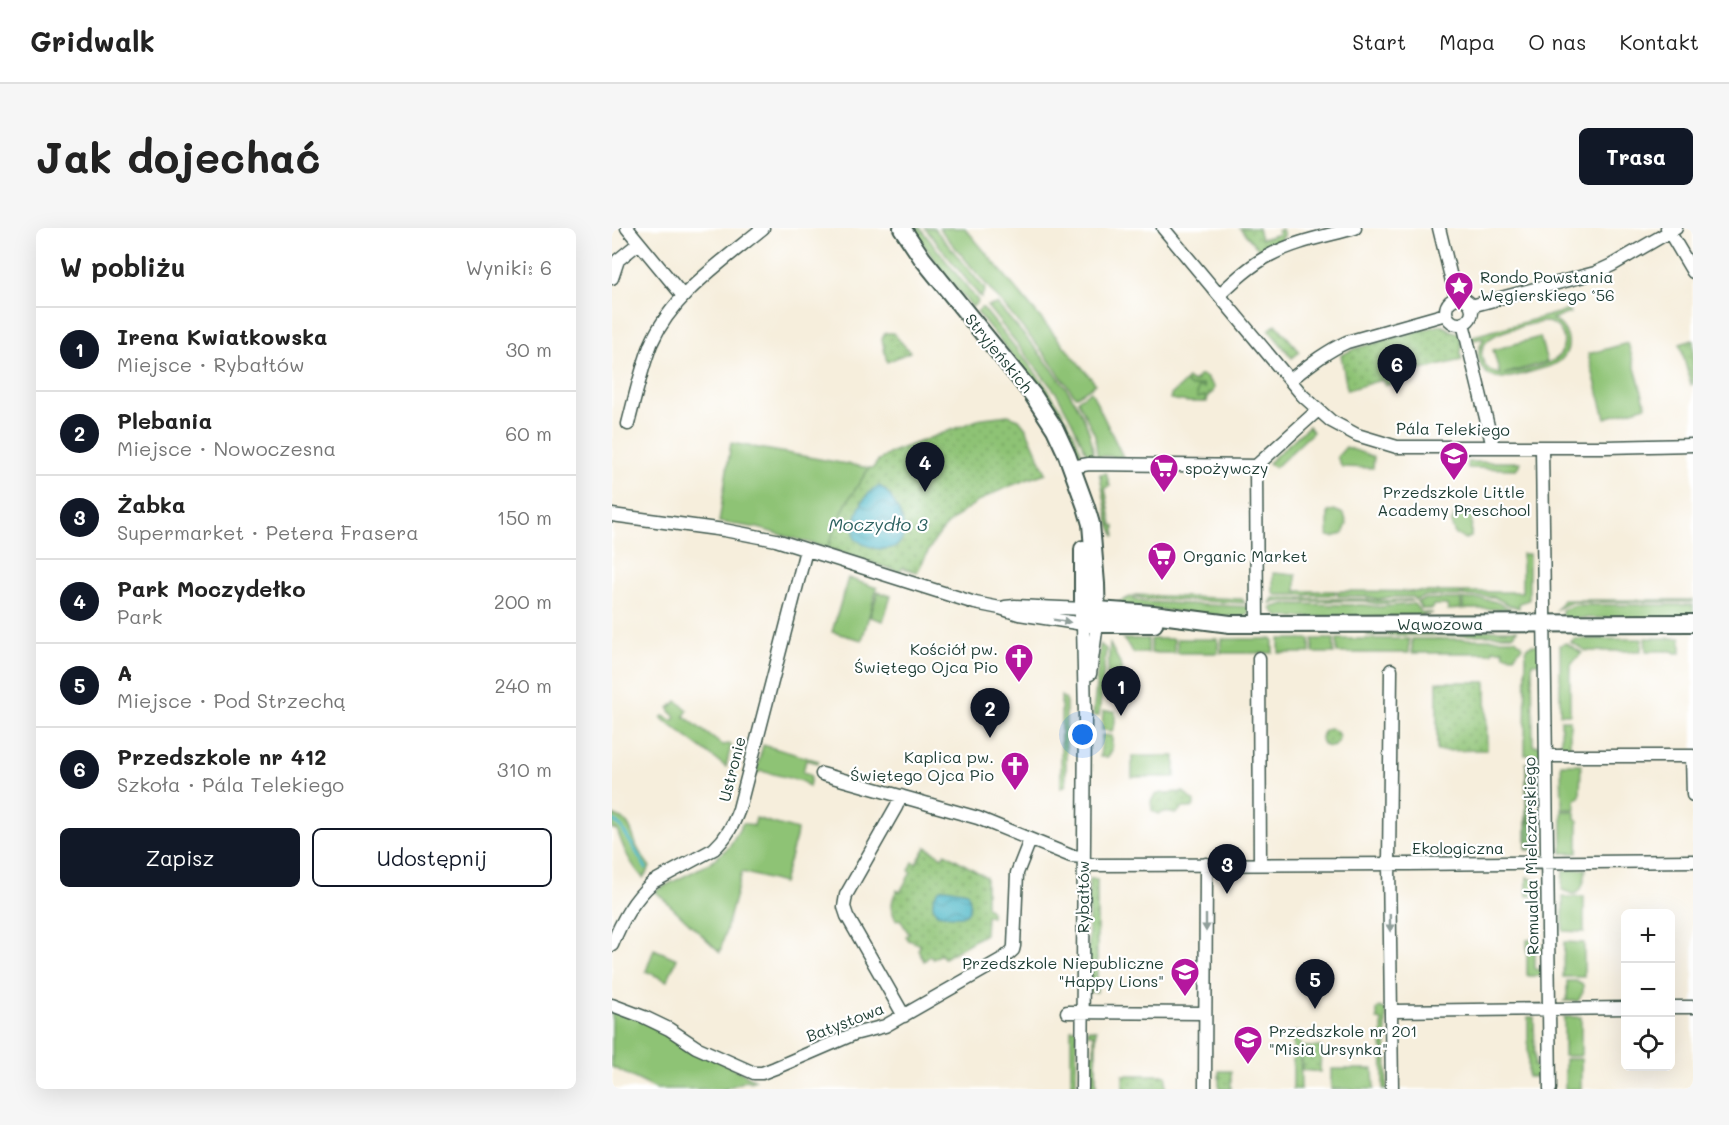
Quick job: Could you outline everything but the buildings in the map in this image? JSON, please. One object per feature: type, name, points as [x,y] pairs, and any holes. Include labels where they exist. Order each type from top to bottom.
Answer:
[{"type":"street","points":[[627,228],[683,296]]},
{"type":"street","points":[[628,424],[643,366],[652,342],[666,318],[683,296],[763,228]]},
{"type":"street","name":"Pála Telekiego","points":[[1162,228],[1318,410],[1342,428],[1357,435],[1397,447],[1693,445]]},
{"type":"street","points":[[1219,295],[1243,273],[1272,254],[1355,228]]},
{"type":"street","points":[[1439,228],[1456,298]]},
{"type":"street","name":"Stryjeńskich","points":[[901,229],[1033,395],[1055,429],[1077,485],[1090,617]]},
{"type":"street","points":[[1471,306],[1595,273],[1670,229],[1693,272]]},
{"type":"street","points":[[612,278],[618,260],[639,243]]},
{"type":"street","points":[[1456,298],[1464,298],[1471,306],[1471,315],[1463,323],[1454,323],[1446,314],[1446,306],[1456,298]]},
{"type":"street","points":[[1290,380],[1320,357],[1347,342],[1446,314]]},
{"type":"street","points":[[1463,323],[1493,447]]},
{"type":"street","points":[[1071,467],[1089,464],[1256,466],[1318,410]]},
{"type":"street","name":"Romualda Mielczarskiego","points":[[1542,447],[1550,1089]]},
{"type":"street","points":[[1256,466],[1257,624]]},
{"type":"street","points":[[612,514],[776,540],[947,596],[986,606],[1000,608],[1015,606],[1090,617]]},
{"type":"street","name":"Ustronie","points":[[612,945],[621,921],[646,888],[714,849],[733,826],[806,550]]},
{"type":"street","name":"Wąwozowa","points":[[1090,617],[1153,615],[1230,624],[1693,623]]},
{"type":"street","name":"Rybałtów","points":[[1082,1089],[1085,705],[1090,617]]},
{"type":"street","points":[[1259,658],[1260,864]]},
{"type":"street","points":[[1391,670],[1389,864],[1392,1089]]},
{"type":"street","points":[[1546,756],[1693,756],[1693,795]]},
{"type":"street","name":"Ekologiczna","points":[[822,774],[978,818],[1084,861],[1389,864],[1693,861]]},
{"type":"street","points":[[901,796],[846,895],[844,907],[904,1016]]},
{"type":"street","name":"Batystowa","points":[[612,1005],[644,1017],[669,1029],[696,1047],[754,1073],[854,1034],[885,1026],[1004,958],[1013,950],[1017,873],[1030,840]]},
{"type":"street","points":[[1205,1089],[1206,864]]},
{"type":"street","points":[[1675,1007],[1693,1007]]},
{"type":"street","points":[[1392,1011],[1621,1008]]},
{"type":"street","points":[[1067,1012],[1205,1013]]},
{"type":"green space","points":[[912,228],[920,228],[978,301],[977,303],[972,307],[942,271]]},
{"type":"green space","points":[[925,228],[934,228],[985,289],[981,298]]},
{"type":"green space","points":[[939,228],[965,228],[1096,384],[1075,396],[1046,356]]},
{"type":"green space","points":[[1240,228],[1258,228],[1261,239],[1279,234],[1278,231],[1282,229],[1284,236],[1281,237],[1282,240],[1260,251]]},
{"type":"green space","points":[[997,304],[1041,355],[1071,395],[1090,436],[1093,455],[1088,456],[1057,394],[987,306]]},
{"type":"green space","points":[[981,308],[1026,361],[1053,398],[1075,437],[1083,458],[1076,457],[1058,418],[1040,390],[977,312]]},
{"type":"green space","points":[[1569,310],[1570,313],[1552,319],[1566,332],[1568,344],[1565,356],[1554,365],[1519,375],[1497,378],[1484,371],[1478,354],[1484,338],[1473,340],[1473,336]],"holes":[[[1542,322],[1556,326],[1564,340],[1562,352],[1554,360],[1530,369],[1504,374],[1547,362],[1540,337],[1493,350],[1500,374],[1492,372],[1486,366],[1482,351],[1485,343],[1492,337],[1501,332]]]},
{"type":"green space","points":[[1276,324],[1300,352],[1292,358],[1269,330]]},
{"type":"green space","points":[[1441,325],[1459,333],[1462,360],[1397,376],[1397,380],[1392,384],[1386,385],[1381,380],[1347,390],[1341,355],[1357,348]]},
{"type":"green space","points":[[885,333],[893,333],[910,352],[887,362],[882,339]]},
{"type":"green space","points":[[1693,340],[1693,384],[1691,385],[1680,344]]},
{"type":"green space","points":[[1628,343],[1646,406],[1605,418],[1588,354]]},
{"type":"green space","points":[[1201,375],[1207,378],[1214,387],[1207,402],[1203,402],[1206,400],[1205,396],[1197,398],[1198,387],[1204,388],[1203,384],[1191,387],[1185,382],[1188,379],[1194,382]]},
{"type":"green space","points":[[1185,382],[1204,386],[1201,388],[1202,396],[1205,396],[1206,400],[1187,402],[1170,399],[1171,395]]},
{"type":"green space","points":[[1091,391],[1123,457],[1097,455],[1095,435],[1078,401]]},
{"type":"green space","points":[[1008,415],[1019,419],[1026,428],[1046,473],[987,497],[960,514],[938,536],[917,572],[902,568],[900,572],[827,548],[847,502],[869,468],[873,468],[878,461],[892,452],[983,418]]},
{"type":"green space","points":[[1309,426],[1313,432],[1275,468],[1268,463]]},
{"type":"green space","points":[[731,443],[869,468],[847,502],[827,548],[758,528],[719,522]]},
{"type":"green space","points":[[1346,447],[1374,457],[1373,468],[1342,467],[1337,457]]},
{"type":"green space","points":[[1468,462],[1520,462],[1520,464],[1516,469],[1468,468]]},
{"type":"green space","points":[[1106,473],[1110,486],[1105,488],[1112,525],[1115,526],[1115,537],[1109,524],[1100,476]]},
{"type":"green space","points":[[1334,510],[1344,514],[1347,524],[1343,534],[1333,537],[1328,536],[1328,512]]},
{"type":"green space","points":[[1466,510],[1472,512],[1471,537],[1465,539],[1455,534],[1451,524],[1455,514]]},
{"type":"green space","points":[[1522,554],[1529,554],[1529,600],[1519,603],[1519,608],[1494,597],[1463,596],[1463,592],[1522,592]]},
{"type":"green space","points":[[1273,573],[1296,575],[1296,591],[1335,591],[1335,595],[1276,595],[1273,593]]},
{"type":"green space","points":[[848,578],[877,588],[862,640],[832,632]]},
{"type":"green space","points":[[1337,591],[1461,592],[1461,596],[1426,596],[1415,600],[1413,597],[1378,599],[1365,596],[1338,596]]},
{"type":"green space","points":[[878,592],[891,596],[883,621],[870,617]]},
{"type":"green space","points":[[1134,596],[1242,599],[1245,603],[1145,599]]},
{"type":"green space","points":[[1130,597],[1143,602],[1251,607],[1251,609],[1245,617],[1233,617],[1119,606],[1119,602]]},
{"type":"green space","points":[[1273,598],[1412,601],[1377,604],[1364,601],[1270,603]]},
{"type":"green space","points":[[1426,599],[1461,599],[1461,609],[1448,610],[1447,605],[1433,605],[1432,609],[1422,609],[1417,602]]},
{"type":"green space","points":[[1463,599],[1493,601],[1510,609],[1463,609]]},
{"type":"green space","points":[[1563,600],[1693,600],[1693,602],[1572,602],[1557,609]]},
{"type":"green space","points":[[1285,604],[1379,607],[1414,604],[1422,613],[1433,613],[1412,618],[1279,617],[1270,608]]},
{"type":"green space","points":[[1575,605],[1693,605],[1693,618],[1562,618],[1562,610]]},
{"type":"green space","points":[[1517,630],[1514,635],[1367,635],[1369,631]]},
{"type":"green space","points":[[1645,638],[1681,638],[1681,653],[1646,651]]},
{"type":"green space","points":[[1123,639],[1148,639],[1148,653],[1134,653]]},
{"type":"green space","points":[[1151,639],[1174,639],[1174,653],[1151,653]]},
{"type":"green space","points":[[1177,639],[1218,639],[1218,653],[1177,653]]},
{"type":"green space","points":[[1222,639],[1273,639],[1273,653],[1221,653]]},
{"type":"green space","points":[[1279,639],[1310,639],[1310,653],[1279,653]]},
{"type":"green space","points":[[1313,639],[1334,639],[1334,653],[1313,653]]},
{"type":"green space","points":[[1337,639],[1409,639],[1409,653],[1337,653]]},
{"type":"green space","points":[[1412,639],[1515,639],[1522,647],[1514,656],[1504,655],[1503,650],[1493,650],[1492,653],[1412,653]]},
{"type":"green space","points":[[1574,639],[1642,639],[1641,651],[1586,651],[1570,642]]},
{"type":"green space","points":[[1566,643],[1582,653],[1570,665],[1570,714],[1560,714],[1560,645]]},
{"type":"green space","points":[[1100,644],[1106,649],[1099,716],[1093,716]]},
{"type":"green space","points":[[1110,644],[1121,665],[1121,682],[1118,686],[1106,685]]},
{"type":"green space","points":[[1539,645],[1540,663],[1532,663],[1533,745],[1541,746],[1541,753],[1538,755],[1525,755],[1526,648]]},
{"type":"green space","points":[[1437,682],[1486,682],[1487,750],[1437,751]]},
{"type":"green space","points":[[1061,696],[1066,700],[1066,785],[1061,788]]},
{"type":"green space","points":[[677,701],[688,710],[684,716],[722,745],[731,746],[726,767],[661,718],[663,716],[673,721],[676,717],[669,708]]},
{"type":"green space","points":[[1103,711],[1115,711],[1115,724],[1112,731],[1102,730]]},
{"type":"green space","points":[[1561,720],[1570,720],[1570,748],[1561,748]]},
{"type":"green space","points":[[1330,729],[1336,732],[1339,738],[1336,744],[1330,747],[1324,744],[1321,738],[1324,732]]},
{"type":"green space","points":[[1102,735],[1112,736],[1112,750],[1108,757],[1100,757]]},
{"type":"green space","points":[[763,745],[819,761],[818,763],[806,760],[803,772],[811,777],[809,787],[802,781],[761,771],[755,776]]},
{"type":"green space","points":[[1132,756],[1175,756],[1175,777],[1132,777]]},
{"type":"green space","points":[[1526,763],[1537,763],[1541,770],[1534,771],[1534,850],[1526,850]]},
{"type":"green space","points":[[1561,764],[1581,764],[1580,796],[1575,800],[1576,809],[1562,809]]},
{"type":"green space","points":[[1184,792],[1194,802],[1192,808],[1182,808],[1176,814],[1165,812],[1158,814],[1152,810],[1151,801],[1155,795]]},
{"type":"green space","points":[[1562,811],[1575,811],[1575,818],[1578,821],[1578,853],[1562,853]]},
{"type":"green space","points":[[612,815],[627,823],[638,850],[650,867],[643,878],[627,856],[617,830],[612,829]]},
{"type":"green space","points":[[756,818],[797,830],[796,837],[783,883],[742,872],[720,952],[655,891],[708,864],[729,847],[743,823],[754,826]]},
{"type":"green space","points":[[926,847],[942,857],[945,853],[986,877],[986,906],[991,911],[991,916],[986,916],[985,934],[944,958],[941,954],[933,959],[930,956],[924,961],[918,949],[919,944],[908,940],[906,936],[909,934],[900,919],[896,920],[892,905],[897,890],[900,892],[911,872],[909,870],[913,862],[916,864]]},
{"type":"green space","points":[[1586,869],[1579,892],[1572,894],[1562,890],[1563,870]]},
{"type":"green space","points":[[1527,877],[1542,884],[1542,900],[1535,900],[1535,896],[1527,896]]},
{"type":"green space","points":[[1089,879],[1097,879],[1097,992],[1088,992]]},
{"type":"green space","points":[[1563,897],[1584,897],[1584,932],[1563,931]]},
{"type":"green space","points":[[1535,939],[1535,945],[1542,945],[1543,949],[1535,949],[1535,969],[1543,970],[1543,976],[1527,975],[1527,940]]},
{"type":"green space","points":[[1564,942],[1584,943],[1584,977],[1563,977]]},
{"type":"green space","points":[[654,949],[677,959],[667,981],[646,971]]},
{"type":"green space","points":[[1567,981],[1576,981],[1583,985],[1583,992],[1578,1001],[1564,1001],[1567,999]]},
{"type":"green space","points":[[1380,1007],[1386,1010],[1387,1089],[1383,1089],[1382,1021],[1377,1020],[1377,1009]]},
{"type":"green space","points":[[612,1010],[638,1018],[756,1080],[751,1082],[747,1080],[725,1089],[656,1089],[612,1067]]},
{"type":"green space","points":[[1528,1017],[1534,1017],[1535,1067],[1541,1067],[1541,1072],[1537,1077],[1528,1077]]},
{"type":"green space","points":[[1564,1017],[1581,1017],[1581,1055],[1579,1056],[1564,1056]]},
{"type":"green space","points":[[1071,1029],[1077,1029],[1076,1089],[1071,1089]]},
{"type":"green space","points":[[1088,1029],[1096,1030],[1096,1089],[1087,1089],[1087,1054],[1094,1054],[1094,1034],[1088,1034]]},
{"type":"green space","points":[[1293,1032],[1300,1032],[1301,1089],[1293,1089]]},
{"type":"green space","points":[[1302,1047],[1321,1047],[1320,1072],[1302,1070]]},
{"type":"green space","points":[[1565,1059],[1581,1059],[1581,1089],[1565,1089]]},
{"type":"green space","points":[[1331,1069],[1373,1069],[1374,1089],[1331,1089]]},
{"type":"green space","points":[[1219,1071],[1231,1071],[1231,1089],[1219,1089]]},
{"type":"green space","points":[[1123,1075],[1166,1075],[1166,1089],[1123,1089]]},
{"type":"water","name":"Moczydło 3","points":[[879,486],[892,499],[904,528],[902,540],[897,546],[886,549],[870,547],[860,542],[855,539],[854,532],[859,508],[868,495]]},
{"type":"water","points":[[940,889],[967,892],[970,906],[968,913],[961,916],[937,914],[933,907],[935,895]]},
{"type":"waterway","points":[[612,819],[622,828],[646,868]]},
{"type":"place","name":"Rondo Powstania Węgierskiego ‘56","points":[[1459,312]]},
{"type":"place","name":"Przedszkole nr 412","points":[[1397,394]]},
{"type":"place","name":"Przedszkole Little Academy Preschool","points":[[1454,482]]},
{"type":"place","name":"Park Moczydełko","points":[[925,492]]},
{"type":"place","name":"spożywczy","points":[[1164,494]]},
{"type":"place","name":"Organic Market","points":[[1162,582]]},
{"type":"place","name":"Kościół pw. Świętego Ojca Pio","points":[[1019,684]]},
{"type":"place","name":"Irena Kwiatkowska","points":[[1121,716]]},
{"type":"place","name":"Plebania","points":[[990,738]]},
{"type":"place","name":"Kaplica pw. Świętego Ojca Pio","points":[[1015,792]]},
{"type":"place","name":"Żabka","points":[[1227,894]]},
{"type":"place","name":"Przedszkole Niepubliczne \"Happy Lions\"","points":[[1185,998]]},
{"type":"place","name":"A","points":[[1315,1009]]},
{"type":"place","name":"Przedszkole nr 201 \"Misia Ursynka\"","points":[[1248,1066]]}]
